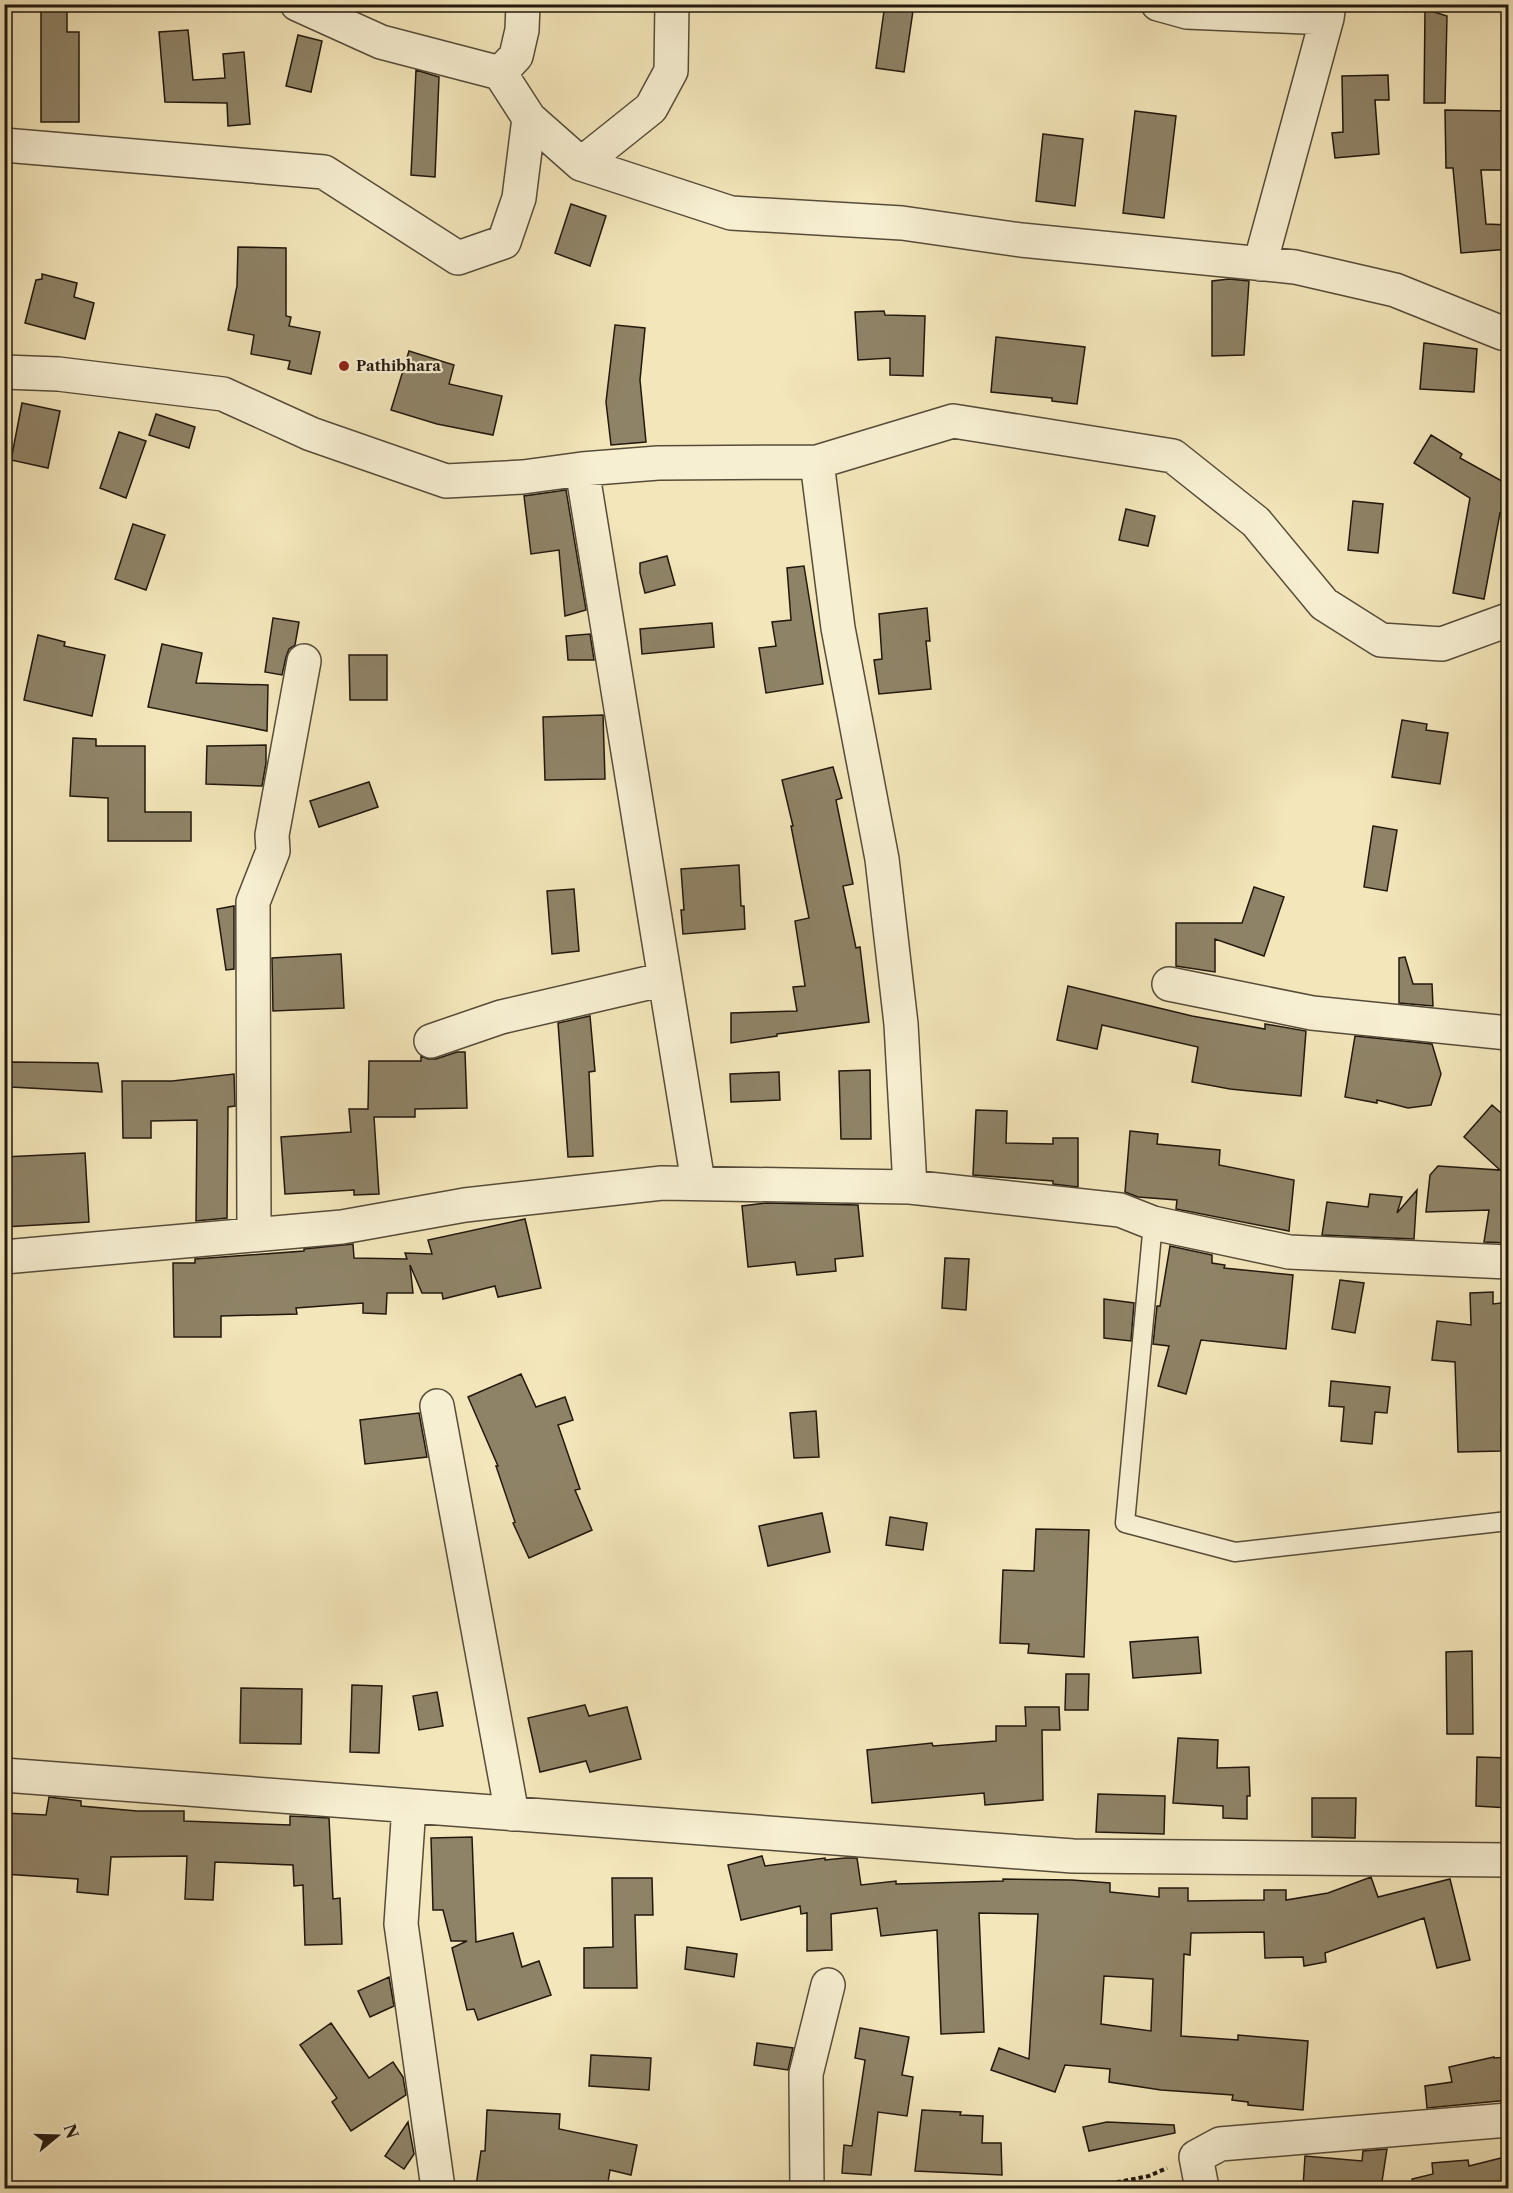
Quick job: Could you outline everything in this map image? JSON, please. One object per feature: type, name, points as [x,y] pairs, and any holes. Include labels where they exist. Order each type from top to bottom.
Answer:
[{"type":"street","points":[[297,4],[381,42],[500,73],[529,118],[581,164],[732,213],[902,222],[1021,240],[1295,267],[1395,290],[1502,333],[1509,333]]},
{"type":"street","points":[[500,73],[516,56],[522,30],[523,4]]},
{"type":"street","points":[[581,164],[651,108],[671,71],[672,4]]},
{"type":"street","points":[[1158,4],[1187,12],[1328,11],[1260,264]]},
{"type":"street","points":[[4,145],[324,172],[458,258],[504,242],[519,198],[529,118]]},
{"type":"street","points":[[4,372],[58,374],[223,394],[311,434],[446,481],[523,477],[582,469],[658,463],[817,462],[953,421],[1173,456],[1256,522],[1324,604],[1381,640],[1442,644],[1509,620]]},
{"type":"street","points":[[817,462],[838,628],[882,859],[901,1024],[910,1187]]},
{"type":"street","points":[[582,469],[698,1182]]},
{"type":"street","points":[[254,1234],[254,902],[273,851],[273,835],[304,661]]},
{"type":"street","points":[[430,1041],[501,1017],[665,979]]},
{"type":"street","points":[[1169,984],[1312,1013],[1509,1034]]},
{"type":"street","points":[[4,1257],[342,1227],[465,1205],[662,1183],[698,1182],[910,1187],[1120,1210],[1153,1223],[1289,1252],[1509,1262]]},
{"type":"street","points":[[437,1406],[512,1814]]},
{"type":"street","points":[[4,1775],[1073,1856],[1509,1860]]},
{"type":"street","points":[[409,1806],[401,1924],[438,2188]]},
{"type":"street","points":[[807,2188],[806,2073],[828,1985]]},
{"type":"street","points":[[1202,2188],[1196,2157],[1220,2144],[1509,2120]]},
{"type":"lane","points":[[1153,1223],[1125,1523],[1235,1552],[1509,1521]]},
{"type":"path","points":[[1087,2188],[1149,2176],[1196,2157]]},
{"type":"building","points":[[41,4],[67,4],[67,32],[79,32],[79,122],[41,122]]},
{"type":"building","points":[[885,4],[914,4],[904,72],[876,68]]},
{"type":"building","points":[[1425,9],[1447,16],[1445,103],[1424,103]]},
{"type":"building","points":[[188,30],[193,80],[225,78],[223,54],[244,52],[250,124],[228,126],[227,103],[165,102],[159,32]]},
{"type":"building","points":[[298,35],[322,41],[311,92],[286,86]]},
{"type":"building","points":[[416,70],[439,77],[435,177],[411,175]]},
{"type":"building","points":[[1388,75],[1389,100],[1375,100],[1379,154],[1335,158],[1332,133],[1343,132],[1342,76]]},
{"type":"building","points":[[1445,110],[1509,111],[1509,170],[1481,170],[1486,224],[1509,225],[1509,249],[1461,253],[1453,168],[1446,168]]},
{"type":"building","points":[[1135,111],[1176,116],[1164,218],[1123,213]]},
{"type":"building","points":[[1043,134],[1083,139],[1075,206],[1036,201]]},
{"type":"building","points":[[571,204],[606,216],[590,266],[555,253]]},
{"type":"building","points":[[238,247],[286,248],[286,316],[291,317],[289,326],[320,332],[311,374],[288,369],[290,361],[251,354],[254,335],[228,330],[237,286]]},
{"type":"building","points":[[42,274],[77,283],[74,297],[94,303],[85,339],[25,323],[36,280],[42,279]]},
{"type":"building","points":[[1229,279],[1249,281],[1244,355],[1212,356],[1212,281]]},
{"type":"building","points":[[884,311],[885,315],[925,316],[923,376],[890,375],[890,358],[858,360],[855,312]]},
{"type":"building","points":[[615,325],[645,328],[640,380],[646,442],[611,445],[606,402]]},
{"type":"building","points":[[996,337],[1085,347],[1077,404],[1052,401],[1052,398],[991,392]]},
{"type":"building","points":[[1424,343],[1477,349],[1474,392],[1420,389]]},
{"type":"building","points":[[409,351],[454,365],[449,384],[502,396],[493,435],[437,424],[391,410]]},
{"type":"building","points":[[22,403],[60,411],[48,468],[11,460]]},
{"type":"building","points":[[156,414],[195,427],[189,448],[149,435]]},
{"type":"building","points":[[119,432],[146,441],[126,498],[100,488]]},
{"type":"building","points":[[1431,435],[1462,454],[1460,458],[1509,485],[1509,515],[1500,513],[1484,599],[1453,593],[1470,498],[1414,463]]},
{"type":"building","points":[[566,490],[586,610],[565,616],[559,550],[531,554],[524,496]]},
{"type":"building","points":[[1353,501],[1383,504],[1378,553],[1348,550]]},
{"type":"building","points":[[1126,509],[1155,516],[1148,546],[1119,540]]},
{"type":"building","points":[[133,524],[165,535],[146,590],[115,579]]},
{"type":"building","points":[[667,556],[675,585],[645,593],[640,563]]},
{"type":"building","points":[[804,566],[823,684],[766,693],[759,648],[776,646],[772,622],[791,620],[787,568]]},
{"type":"building","points":[[927,608],[930,641],[926,641],[931,689],[879,694],[874,660],[882,659],[879,614]]},
{"type":"building","points":[[273,618],[299,622],[295,645],[289,649],[282,675],[265,672]]},
{"type":"building","points":[[712,623],[714,647],[642,654],[640,629]]},
{"type":"building","points":[[590,634],[594,660],[568,660],[566,636]]},
{"type":"building","points":[[38,635],[65,642],[64,646],[105,655],[92,716],[24,700]]},
{"type":"building","points":[[162,644],[202,653],[196,683],[268,685],[267,731],[148,707]]},
{"type":"building","points":[[349,655],[387,655],[387,700],[350,700]]},
{"type":"building","points":[[603,715],[605,779],[545,780],[543,717]]},
{"type":"building","points":[[1402,720],[1427,724],[1426,730],[1448,733],[1440,784],[1392,777]]},
{"type":"building","points":[[73,738],[96,739],[96,746],[145,746],[145,812],[191,812],[191,841],[108,841],[108,798],[70,796]]},
{"type":"building","points":[[266,745],[262,786],[206,784],[207,746]]},
{"type":"building","points":[[833,767],[842,798],[836,800],[853,884],[843,886],[856,948],[860,947],[869,1022],[777,1034],[777,1036],[731,1043],[731,1013],[797,1011],[793,987],[805,986],[795,921],[809,918],[791,826],[793,826],[782,780]]},
{"type":"building","points":[[369,782],[378,807],[319,827],[310,801]]},
{"type":"building","points":[[1373,826],[1397,830],[1387,891],[1364,887]]},
{"type":"building","points":[[739,865],[741,906],[744,906],[745,929],[683,934],[681,869]]},
{"type":"building","points":[[1254,887],[1284,897],[1264,956],[1215,939],[1215,972],[1176,966],[1176,923],[1242,923]]},
{"type":"building","points":[[574,889],[579,951],[552,954],[547,891]]},
{"type":"building","points":[[234,906],[234,969],[226,970],[217,909]]},
{"type":"building","points":[[341,954],[344,1008],[273,1011],[272,958]]},
{"type":"building","points":[[1405,957],[1413,984],[1432,984],[1433,1006],[1399,1003],[1399,958]]},
{"type":"building","points":[[1068,986],[1192,1016],[1265,1029],[1265,1024],[1306,1031],[1301,1096],[1230,1089],[1192,1082],[1198,1047],[1102,1025],[1097,1049],[1057,1040]]},
{"type":"building","points":[[590,1016],[595,1071],[589,1072],[593,1156],[568,1157],[558,1023]]},
{"type":"building","points":[[1355,1036],[1432,1044],[1441,1074],[1431,1105],[1408,1108],[1377,1100],[1377,1103],[1345,1097]]},
{"type":"building","points":[[457,1052],[465,1052],[467,1108],[415,1109],[415,1117],[374,1117],[379,1194],[354,1195],[354,1190],[285,1194],[281,1137],[351,1132],[349,1109],[368,1109],[369,1061],[421,1061],[421,1056],[436,1059]]},
{"type":"building","points":[[11,1062],[98,1063],[102,1092],[11,1087]]},
{"type":"building","points":[[870,1070],[871,1139],[841,1139],[839,1071]]},
{"type":"building","points":[[779,1072],[780,1100],[731,1102],[730,1074]]},
{"type":"building","points":[[234,1074],[235,1106],[228,1107],[227,1218],[196,1221],[197,1120],[151,1121],[151,1138],[123,1138],[122,1081],[172,1081]]},
{"type":"building","points":[[1492,1105],[1509,1120],[1509,1243],[1484,1242],[1489,1210],[1426,1212],[1430,1175],[1438,1166],[1500,1170],[1464,1137]]},
{"type":"building","points":[[976,1110],[1007,1111],[1006,1143],[1053,1144],[1053,1138],[1078,1138],[1078,1187],[1053,1184],[1053,1181],[973,1175]]},
{"type":"building","points":[[1130,1131],[1158,1134],[1157,1144],[1220,1150],[1219,1165],[1294,1180],[1289,1231],[1176,1209],[1177,1200],[1138,1197],[1125,1192]]},
{"type":"building","points":[[85,1153],[89,1222],[4,1227],[4,1157]]},
{"type":"building","points":[[1417,1190],[1414,1239],[1322,1235],[1327,1202],[1368,1207],[1370,1194],[1402,1197],[1397,1213]]},
{"type":"building","points":[[767,1203],[858,1205],[863,1256],[835,1259],[836,1271],[797,1275],[795,1262],[748,1267],[742,1206]]},
{"type":"building","points":[[525,1219],[541,1288],[498,1297],[495,1286],[443,1299],[442,1293],[422,1293],[410,1265],[413,1293],[387,1293],[386,1314],[363,1313],[363,1303],[296,1308],[297,1314],[221,1316],[221,1337],[174,1337],[173,1263],[195,1263],[195,1259],[304,1251],[304,1249],[353,1244],[354,1258],[407,1259],[405,1253],[432,1254],[428,1240]]},
{"type":"building","points":[[1170,1246],[1212,1255],[1212,1263],[1225,1265],[1224,1268],[1293,1275],[1286,1349],[1201,1340],[1186,1394],[1158,1386],[1169,1346],[1153,1344],[1157,1306],[1160,1306]]},
{"type":"building","points":[[945,1258],[969,1259],[966,1310],[942,1308]]},
{"type":"building","points":[[1340,1280],[1364,1283],[1355,1333],[1332,1329]]},
{"type":"building","points":[[1493,1292],[1493,1304],[1509,1302],[1509,1429],[1501,1429],[1501,1451],[1458,1452],[1455,1362],[1432,1360],[1437,1321],[1471,1325],[1470,1293]]},
{"type":"building","points":[[1104,1299],[1134,1303],[1131,1341],[1104,1338]]},
{"type":"building","points":[[521,1374],[536,1407],[565,1397],[573,1420],[558,1425],[580,1489],[575,1490],[592,1530],[529,1558],[513,1523],[515,1522],[496,1466],[498,1466],[468,1397]]},
{"type":"building","points":[[1331,1381],[1390,1387],[1387,1413],[1375,1412],[1372,1444],[1341,1441],[1344,1407],[1329,1406]]},
{"type":"building","points":[[816,1411],[819,1457],[794,1458],[790,1413]]},
{"type":"building","points":[[419,1413],[427,1457],[365,1464],[360,1420]]},
{"type":"building","points":[[822,1513],[830,1552],[768,1566],[759,1526]]},
{"type":"building","points":[[890,1517],[927,1523],[923,1550],[886,1545]]},
{"type":"building","points":[[1036,1529],[1089,1530],[1084,1657],[1028,1653],[1029,1644],[1000,1643],[1003,1570],[1034,1571]]},
{"type":"building","points":[[1198,1637],[1201,1673],[1133,1678],[1130,1642]]},
{"type":"building","points":[[1472,1651],[1473,1734],[1447,1734],[1446,1652]]},
{"type":"building","points":[[1066,1674],[1089,1674],[1088,1710],[1065,1710]]},
{"type":"building","points":[[352,1685],[382,1686],[379,1753],[350,1752]]},
{"type":"building","points":[[241,1688],[302,1689],[301,1744],[240,1743]]},
{"type":"building","points":[[437,1692],[443,1726],[419,1730],[413,1696]]},
{"type":"building","points":[[585,1705],[589,1716],[627,1707],[641,1759],[590,1772],[586,1761],[540,1772],[528,1718]]},
{"type":"building","points":[[1025,1707],[1059,1707],[1060,1730],[1042,1730],[1043,1800],[985,1805],[984,1793],[872,1803],[867,1750],[932,1743],[933,1746],[996,1741],[996,1726],[1026,1726]]},
{"type":"building","points":[[1178,1738],[1218,1740],[1217,1768],[1249,1767],[1250,1796],[1247,1796],[1247,1819],[1223,1818],[1223,1806],[1173,1803]]},
{"type":"building","points":[[1477,1757],[1509,1758],[1509,1808],[1476,1806]]},
{"type":"building","points":[[1098,1794],[1165,1796],[1164,1834],[1096,1832]]},
{"type":"building","points":[[49,1797],[81,1801],[81,1806],[137,1811],[184,1811],[184,1821],[290,1825],[290,1816],[329,1818],[333,1899],[340,1898],[342,1944],[305,1945],[303,1885],[294,1886],[293,1865],[215,1862],[213,1900],[185,1899],[187,1856],[111,1857],[108,1895],[77,1892],[78,1879],[4,1874],[4,1813],[46,1815]]},
{"type":"building","points":[[1312,1798],[1356,1798],[1355,1838],[1312,1837]]},
{"type":"building","points":[[472,1837],[476,1942],[513,1933],[522,1967],[539,1961],[551,1995],[478,2020],[474,2009],[467,2010],[452,1948],[467,1941],[451,1941],[443,1910],[433,1910],[431,1838]]},
{"type":"building","points":[[762,1856],[765,1866],[825,1858],[825,1860],[857,1858],[861,1885],[896,1881],[896,1884],[1003,1881],[1003,1879],[1072,1880],[1110,1883],[1110,1892],[1159,1897],[1159,1888],[1188,1888],[1188,1901],[1264,1900],[1264,1890],[1286,1890],[1286,1900],[1328,1893],[1371,1877],[1378,1897],[1450,1879],[1470,1960],[1437,1968],[1424,1918],[1325,1953],[1326,1962],[1304,1966],[1303,1957],[1265,1958],[1264,1932],[1191,1933],[1190,1955],[1184,1954],[1181,2036],[1238,2040],[1238,2035],[1308,2041],[1303,2110],[1248,2105],[1248,2102],[1232,2100],[1233,2095],[1161,2090],[1109,2082],[1110,2069],[1065,2065],[1055,2092],[991,2070],[999,2048],[1029,2059],[1038,1914],[979,1913],[984,2032],[941,2034],[937,1930],[881,1936],[877,1908],[831,1914],[832,1950],[807,1951],[807,1913],[801,1914],[800,1906],[741,1920],[728,1865]],"holes":[[[1104,1976],[1153,1979],[1151,2031],[1101,2024]]]},
{"type":"building","points":[[612,1878],[652,1878],[653,1915],[635,1915],[637,1988],[584,1988],[584,1948],[613,1947]]},
{"type":"building","points":[[687,1947],[737,1954],[734,1977],[685,1969]]},
{"type":"building","points":[[389,1977],[394,2006],[370,2017],[358,1991]]},
{"type":"building","points":[[331,2023],[369,2078],[393,2062],[403,2077],[406,2095],[351,2131],[332,2102],[337,2098],[300,2045]]},
{"type":"building","points":[[860,2028],[909,2037],[902,2075],[913,2077],[907,2116],[878,2112],[871,2175],[842,2173],[844,2145],[852,2146],[865,2060],[855,2058]]},
{"type":"building","points":[[757,2043],[793,2048],[788,2070],[754,2065]]},
{"type":"building","points":[[591,2055],[651,2058],[649,2090],[589,2086]]},
{"type":"building","points":[[1494,2057],[1509,2057],[1509,2100],[1427,2108],[1425,2086],[1452,2082],[1449,2067]]},
{"type":"building","points":[[487,2110],[560,2114],[559,2129],[637,2145],[631,2175],[610,2170],[607,2188],[476,2186],[481,2151],[485,2151]]},
{"type":"building","points":[[922,2110],[961,2112],[960,2115],[983,2116],[982,2143],[1001,2143],[1002,2175],[915,2171]]},
{"type":"building","points":[[408,2122],[414,2154],[404,2169],[385,2156]]},
{"type":"building","points":[[1107,2122],[1174,2125],[1175,2133],[1089,2151],[1083,2127]]},
{"type":"building","points":[[1387,2149],[1381,2188],[1303,2187],[1305,2156],[1362,2161],[1363,2151]]},
{"type":"building","points":[[1509,2156],[1509,2188],[1413,2188],[1412,2179],[1433,2174],[1432,2163],[1468,2160],[1469,2166]]},
{"type":"place","name":"Pathibhara","points":[[344,366]]}]
